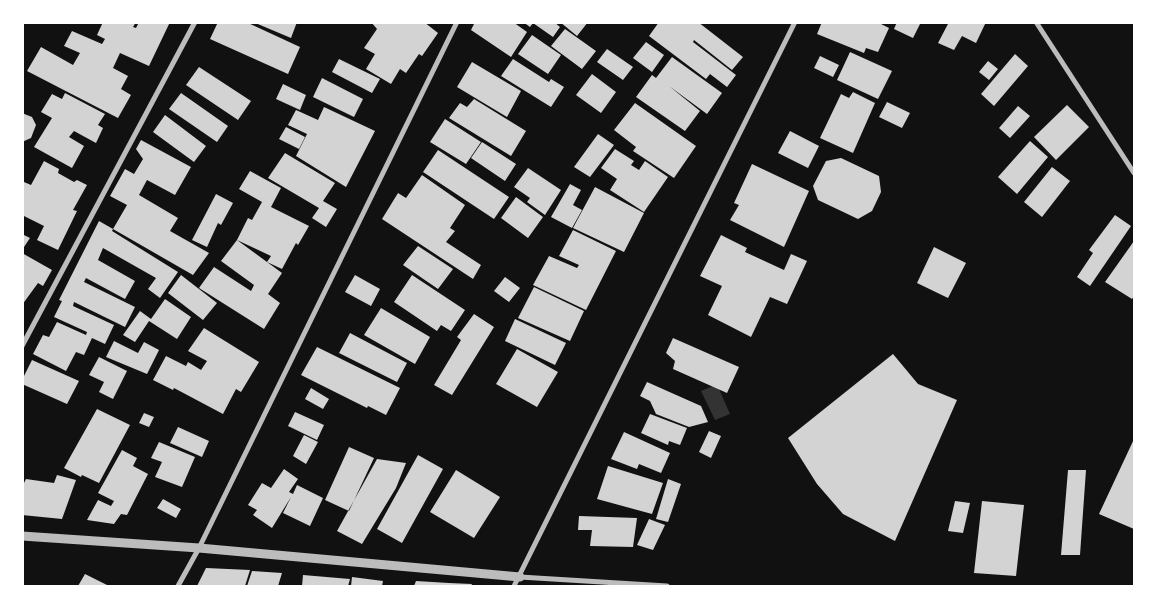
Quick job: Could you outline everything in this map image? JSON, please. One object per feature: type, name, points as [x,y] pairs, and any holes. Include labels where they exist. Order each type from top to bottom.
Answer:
[{"type":"street","points":[[22,346],[195,22]]},
{"type":"street","points":[[178,586],[199,548],[457,22]]},
{"type":"street","points":[[514,586],[795,22]]},
{"type":"street","points":[[1036,22],[1134,173]]},
{"type":"street","points":[[22,536],[199,548],[520,577],[667,586]]},
{"type":"shaded area","points":[[713,386],[719,389],[730,414],[715,420],[701,391]]},
{"type":"building","points":[[103,22],[136,22],[133,27],[136,28],[139,22],[170,22],[149,66],[120,53],[113,68],[128,76],[121,89],[131,95],[118,118],[27,71],[41,47],[73,65],[80,53],[64,46],[72,31],[102,44],[105,39],[97,35]]},
{"type":"building","points":[[218,22],[246,22],[300,47],[288,74],[210,39]]},
{"type":"building","points":[[253,22],[297,22],[291,38]]},
{"type":"building","points":[[371,22],[424,22],[438,33],[422,56],[419,54],[406,73],[400,69],[391,84],[366,69],[375,54],[364,48],[377,29]]},
{"type":"building","points":[[475,22],[513,22],[527,32],[511,57],[471,30]]},
{"type":"building","points":[[523,22],[554,22],[560,27],[553,37],[533,23],[530,27]]},
{"type":"building","points":[[560,22],[588,22],[577,36]]},
{"type":"building","points":[[659,22],[698,22],[743,57],[732,70],[694,40],[693,42],[736,75],[727,87],[710,74],[706,79],[649,36]]},
{"type":"building","points":[[822,22],[877,22],[889,28],[878,52],[866,48],[864,53],[817,34]]},
{"type":"building","points":[[897,22],[921,22],[913,38],[894,29]]},
{"type":"building","points":[[949,22],[986,22],[976,43],[962,36],[954,50],[938,43]]},
{"type":"building","points":[[565,29],[596,51],[582,69],[551,46]]},
{"type":"building","points":[[532,35],[561,55],[548,74],[518,54]]},
{"type":"building","points":[[646,42],[664,55],[652,72],[633,58]]},
{"type":"building","points":[[607,49],[633,67],[623,80],[597,62]]},
{"type":"building","points":[[850,52],[892,71],[878,99],[837,80]]},
{"type":"building","points":[[1015,54],[1028,66],[994,106],[981,94]]},
{"type":"building","points":[[820,56],[839,65],[833,77],[814,68]]},
{"type":"building","points":[[672,57],[722,93],[707,114],[669,86],[700,111],[685,131],[636,97],[652,75],[656,78]]},
{"type":"building","points":[[339,59],[380,79],[372,93],[332,72]]},
{"type":"building","points":[[513,59],[549,82],[551,79],[564,87],[551,107],[501,76]]},
{"type":"building","points":[[988,61],[998,69],[989,80],[979,72]]},
{"type":"building","points":[[472,62],[521,91],[507,117],[457,87]]},
{"type":"building","points":[[199,67],[251,101],[238,120],[186,85]]},
{"type":"building","points":[[592,74],[616,92],[601,113],[576,95]]},
{"type":"building","points":[[322,78],[363,99],[354,117],[313,97]]},
{"type":"building","points":[[283,84],[306,95],[300,110],[276,99]]},
{"type":"building","points":[[853,92],[875,103],[853,153],[820,138],[841,94],[849,98]]},
{"type":"building","points":[[65,93],[105,114],[98,125],[103,128],[96,143],[74,131],[69,137],[84,146],[72,168],[34,147],[52,118],[41,112],[52,94],[62,99]]},
{"type":"building","points":[[181,93],[228,126],[217,142],[169,109]]},
{"type":"building","points":[[474,99],[526,131],[511,156],[449,118],[460,103],[467,107]]},
{"type":"building","points":[[887,102],[910,113],[902,128],[879,117]]},
{"type":"building","points":[[635,103],[696,146],[674,178],[633,151],[636,147],[614,130]]},
{"type":"building","points":[[1067,105],[1089,127],[1056,160],[1034,137]]},
{"type":"building","points":[[1018,106],[1030,116],[1010,138],[999,128]]},
{"type":"building","points":[[324,107],[375,131],[346,187],[296,156],[307,134],[288,125],[296,110],[318,120]]},
{"type":"building","points":[[22,113],[32,117],[36,125],[31,138],[22,142]]},
{"type":"building","points":[[165,115],[206,146],[194,162],[153,132]]},
{"type":"building","points":[[445,119],[481,142],[466,164],[430,142]]},
{"type":"building","points":[[286,127],[305,137],[299,149],[279,139]]},
{"type":"building","points":[[790,131],[819,146],[808,168],[778,153]]},
{"type":"building","points":[[598,134],[614,145],[590,177],[574,167]]},
{"type":"building","points":[[141,140],[191,167],[175,195],[147,180],[139,195],[178,218],[170,231],[209,253],[193,275],[113,229],[127,205],[110,196],[125,169],[134,174],[143,159],[136,149]]},
{"type":"building","points":[[1030,141],[1048,157],[1017,194],[998,177]]},
{"type":"building","points":[[482,142],[516,164],[505,181],[471,158]]},
{"type":"building","points":[[615,149],[634,161],[631,165],[639,170],[645,161],[668,177],[644,212],[610,190],[617,179],[601,168]]},
{"type":"building","points":[[438,150],[509,197],[494,219],[423,172]]},
{"type":"building","points":[[285,153],[335,183],[323,201],[337,209],[326,227],[312,218],[319,208],[268,178]]},
{"type":"building","points":[[841,158],[879,176],[881,192],[872,211],[858,219],[818,200],[813,186],[826,161]]},
{"type":"building","points":[[44,161],[59,169],[58,173],[74,182],[77,180],[87,185],[73,210],[77,211],[58,250],[37,240],[44,226],[22,215],[22,185],[24,182],[31,185]]},
{"type":"building","points":[[752,164],[809,191],[784,247],[730,220],[739,205],[734,203]]},
{"type":"building","points":[[1052,167],[1070,181],[1042,217],[1024,202]]},
{"type":"building","points":[[528,168],[561,190],[545,215],[527,202],[530,198],[514,187]]},
{"type":"building","points":[[250,171],[281,188],[271,207],[309,226],[298,245],[296,243],[282,269],[267,262],[271,256],[237,240],[248,218],[252,220],[262,202],[239,189]]},
{"type":"building","points":[[422,175],[465,205],[450,228],[455,231],[446,242],[481,265],[473,279],[382,219],[398,193],[406,198]]},
{"type":"building","points":[[570,184],[581,190],[573,205],[582,210],[572,228],[551,217]]},
{"type":"building","points":[[595,187],[644,213],[624,252],[573,228]]},
{"type":"building","points":[[216,194],[233,203],[221,225],[218,223],[207,247],[192,240]]},
{"type":"building","points":[[516,197],[543,217],[528,238],[501,218]]},
{"type":"building","points":[[1115,215],[1131,226],[1090,286],[1077,277],[1093,253],[1089,250]]},
{"type":"building","points":[[99,221],[113,229],[112,231],[178,272],[160,298],[148,289],[156,278],[103,248],[98,260],[135,281],[125,299],[86,278],[84,282],[135,307],[125,327],[74,302],[73,306],[114,325],[105,344],[92,338],[84,355],[76,352],[66,371],[33,354],[43,335],[49,337],[57,322],[86,335],[87,332],[54,317],[62,301],[59,300]]},
{"type":"building","points":[[573,230],[616,251],[586,310],[533,285],[549,256],[577,268],[579,265],[559,256]]},
{"type":"building","points":[[22,234],[30,238],[22,250]]},
{"type":"building","points":[[721,235],[747,248],[745,252],[784,270],[791,254],[807,261],[787,304],[770,297],[751,337],[708,315],[722,286],[700,276]]},
{"type":"building","points":[[237,240],[282,273],[268,294],[280,303],[264,329],[199,288],[214,267],[251,291],[254,285],[221,261]]},
{"type":"building","points":[[1134,241],[1134,296],[1132,299],[1105,282]]},
{"type":"building","points":[[418,246],[453,269],[438,289],[403,265]]},
{"type":"building","points":[[934,247],[966,263],[948,298],[917,283]]},
{"type":"building","points":[[22,253],[52,270],[43,286],[38,283],[22,305]]},
{"type":"building","points":[[181,275],[217,303],[203,320],[168,293]]},
{"type":"building","points":[[355,275],[380,289],[371,306],[345,292]]},
{"type":"building","points":[[412,275],[465,310],[451,331],[441,325],[437,331],[394,302]]},
{"type":"building","points":[[505,277],[520,288],[509,302],[494,291]]},
{"type":"building","points":[[534,287],[584,311],[570,341],[518,318]]},
{"type":"building","points":[[165,299],[191,317],[177,339],[149,321],[135,342],[123,335],[140,311],[151,319]]},
{"type":"building","points":[[381,308],[430,337],[415,364],[364,335]]},
{"type":"building","points":[[474,314],[494,327],[452,395],[434,385],[461,340],[457,337]]},
{"type":"building","points":[[515,319],[566,343],[555,365],[505,341]]},
{"type":"building","points":[[204,328],[259,362],[241,392],[236,389],[223,414],[174,388],[173,390],[153,380],[166,356],[186,366],[188,362],[201,370],[207,361],[188,351]]},
{"type":"building","points":[[350,333],[407,363],[397,382],[339,353]]},
{"type":"building","points":[[673,338],[739,367],[727,393],[673,369],[675,361],[666,353]]},
{"type":"building","points":[[114,341],[138,353],[144,342],[159,350],[147,374],[106,357]]},
{"type":"building","points":[[317,347],[400,388],[386,415],[368,406],[367,408],[301,375]]},
{"type":"building","points":[[517,349],[558,372],[537,407],[496,384]]},
{"type":"building","points":[[893,354],[918,384],[957,400],[895,541],[843,514],[817,484],[788,438]]},
{"type":"building","points":[[99,357],[127,371],[113,399],[99,392],[104,382],[89,375]]},
{"type":"building","points":[[32,360],[79,381],[67,404],[22,384],[22,380]]},
{"type":"building","points":[[647,382],[701,406],[708,422],[689,427],[656,414],[650,401],[640,396]]},
{"type":"building","points":[[311,388],[329,399],[323,409],[305,399]]},
{"type":"building","points":[[97,409],[130,425],[99,483],[82,475],[81,477],[64,468]]},
{"type":"building","points":[[295,412],[324,425],[317,440],[288,426]]},
{"type":"building","points":[[144,413],[154,417],[149,427],[139,423]]},
{"type":"building","points":[[650,414],[687,428],[680,445],[669,441],[668,445],[641,433]]},
{"type":"building","points":[[178,427],[209,441],[202,457],[170,443]]},
{"type":"building","points":[[709,431],[721,436],[711,458],[699,452]]},
{"type":"building","points":[[624,432],[670,453],[661,473],[639,464],[637,469],[611,459]]},
{"type":"building","points":[[304,435],[318,442],[306,464],[293,456]]},
{"type":"building","points":[[1134,439],[1134,529],[1099,514]]},
{"type":"building","points":[[159,442],[195,457],[182,487],[155,477],[162,462],[151,458]]},
{"type":"building","points":[[349,447],[374,458],[349,511],[325,500]]},
{"type":"building","points":[[122,450],[137,458],[133,466],[148,474],[127,515],[121,514],[114,524],[87,520],[98,500],[111,506],[114,501],[98,493]]},
{"type":"building","points":[[418,455],[443,469],[402,543],[377,529]]},
{"type":"building","points":[[377,459],[406,463],[396,488],[362,544],[337,531]]},
{"type":"building","points":[[608,466],[663,483],[652,514],[597,499]]},
{"type":"building","points":[[284,469],[298,479],[289,492],[293,494],[297,485],[323,498],[310,526],[283,513],[291,497],[272,528],[253,515],[257,510],[248,505],[262,483],[271,488]]},
{"type":"building","points":[[456,470],[500,497],[474,538],[430,512]]},
{"type":"building","points":[[1068,470],[1086,470],[1080,555],[1061,555]]},
{"type":"building","points":[[57,475],[76,480],[62,519],[22,515],[22,487],[26,479],[54,483]]},
{"type":"building","points":[[668,479],[681,484],[668,522],[656,519]]},
{"type":"building","points":[[163,499],[181,509],[176,518],[157,508]]},
{"type":"building","points":[[955,501],[970,503],[963,533],[948,531]]},
{"type":"building","points":[[982,501],[1024,505],[1016,576],[974,573]]},
{"type":"building","points":[[579,516],[637,518],[633,547],[590,546],[592,530],[578,530]]},
{"type":"building","points":[[649,519],[665,525],[653,550],[637,545]]},
{"type":"building","points":[[206,568],[250,570],[245,586],[197,586]]},
{"type":"building","points":[[252,571],[282,573],[278,586],[247,586]]},
{"type":"building","points":[[85,574],[109,586],[78,586]]},
{"type":"building","points":[[303,575],[350,579],[348,586],[302,586]]},
{"type":"building","points":[[352,577],[383,581],[382,586],[351,586]]},
{"type":"building","points":[[416,581],[472,584],[471,586],[414,586]]}]
